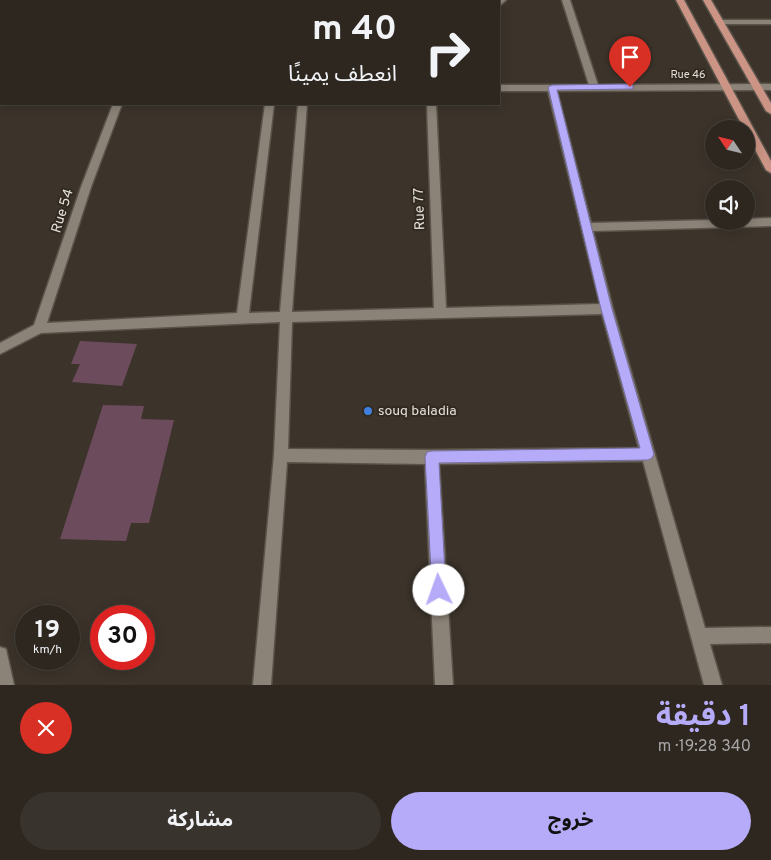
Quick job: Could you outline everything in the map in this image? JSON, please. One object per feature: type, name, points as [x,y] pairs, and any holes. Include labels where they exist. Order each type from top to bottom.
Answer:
[{"type":"main road","points":[[680,0],[771,170]]},
{"type":"main road","points":[[707,0],[771,111]]},
{"type":"street","points":[[566,0],[594,87]]},
{"type":"street","points":[[720,22],[771,22]]},
{"type":"street","points":[[552,87],[607,309],[713,685]]},
{"type":"street","name":"Rue 46","points":[[500,88],[771,87]]},
{"type":"street","name":"Rue 54","points":[[39,328],[94,160],[116,105]]},
{"type":"street","points":[[242,318],[269,105]]},
{"type":"street","points":[[262,685],[281,454],[286,317],[302,105]]},
{"type":"street","name":"Rue 77","points":[[431,105],[440,313]]},
{"type":"street","points":[[588,227],[771,222]]},
{"type":"street","points":[[0,349],[39,328],[242,318],[607,309]]},
{"type":"street","points":[[281,454],[432,457],[648,454]]},
{"type":"street","points":[[432,457],[444,685]]},
{"type":"street","points":[[699,636],[771,635]]},
{"type":"street","points":[[2,661],[5,685]]},
{"type":"street","points":[[2,661],[14,685]]},
{"type":"building","points":[[80,341],[137,344],[122,386],[72,382],[80,364],[71,364]]},
{"type":"building","points":[[103,405],[144,406],[141,419],[174,420],[149,523],[131,523],[126,541],[60,539]]},
{"type":"place","name":"souq baladia","points":[[368,411]]},
{"type":"route","points":[[439,590],[432,457],[648,454],[607,309],[552,87],[630,87]]}]
